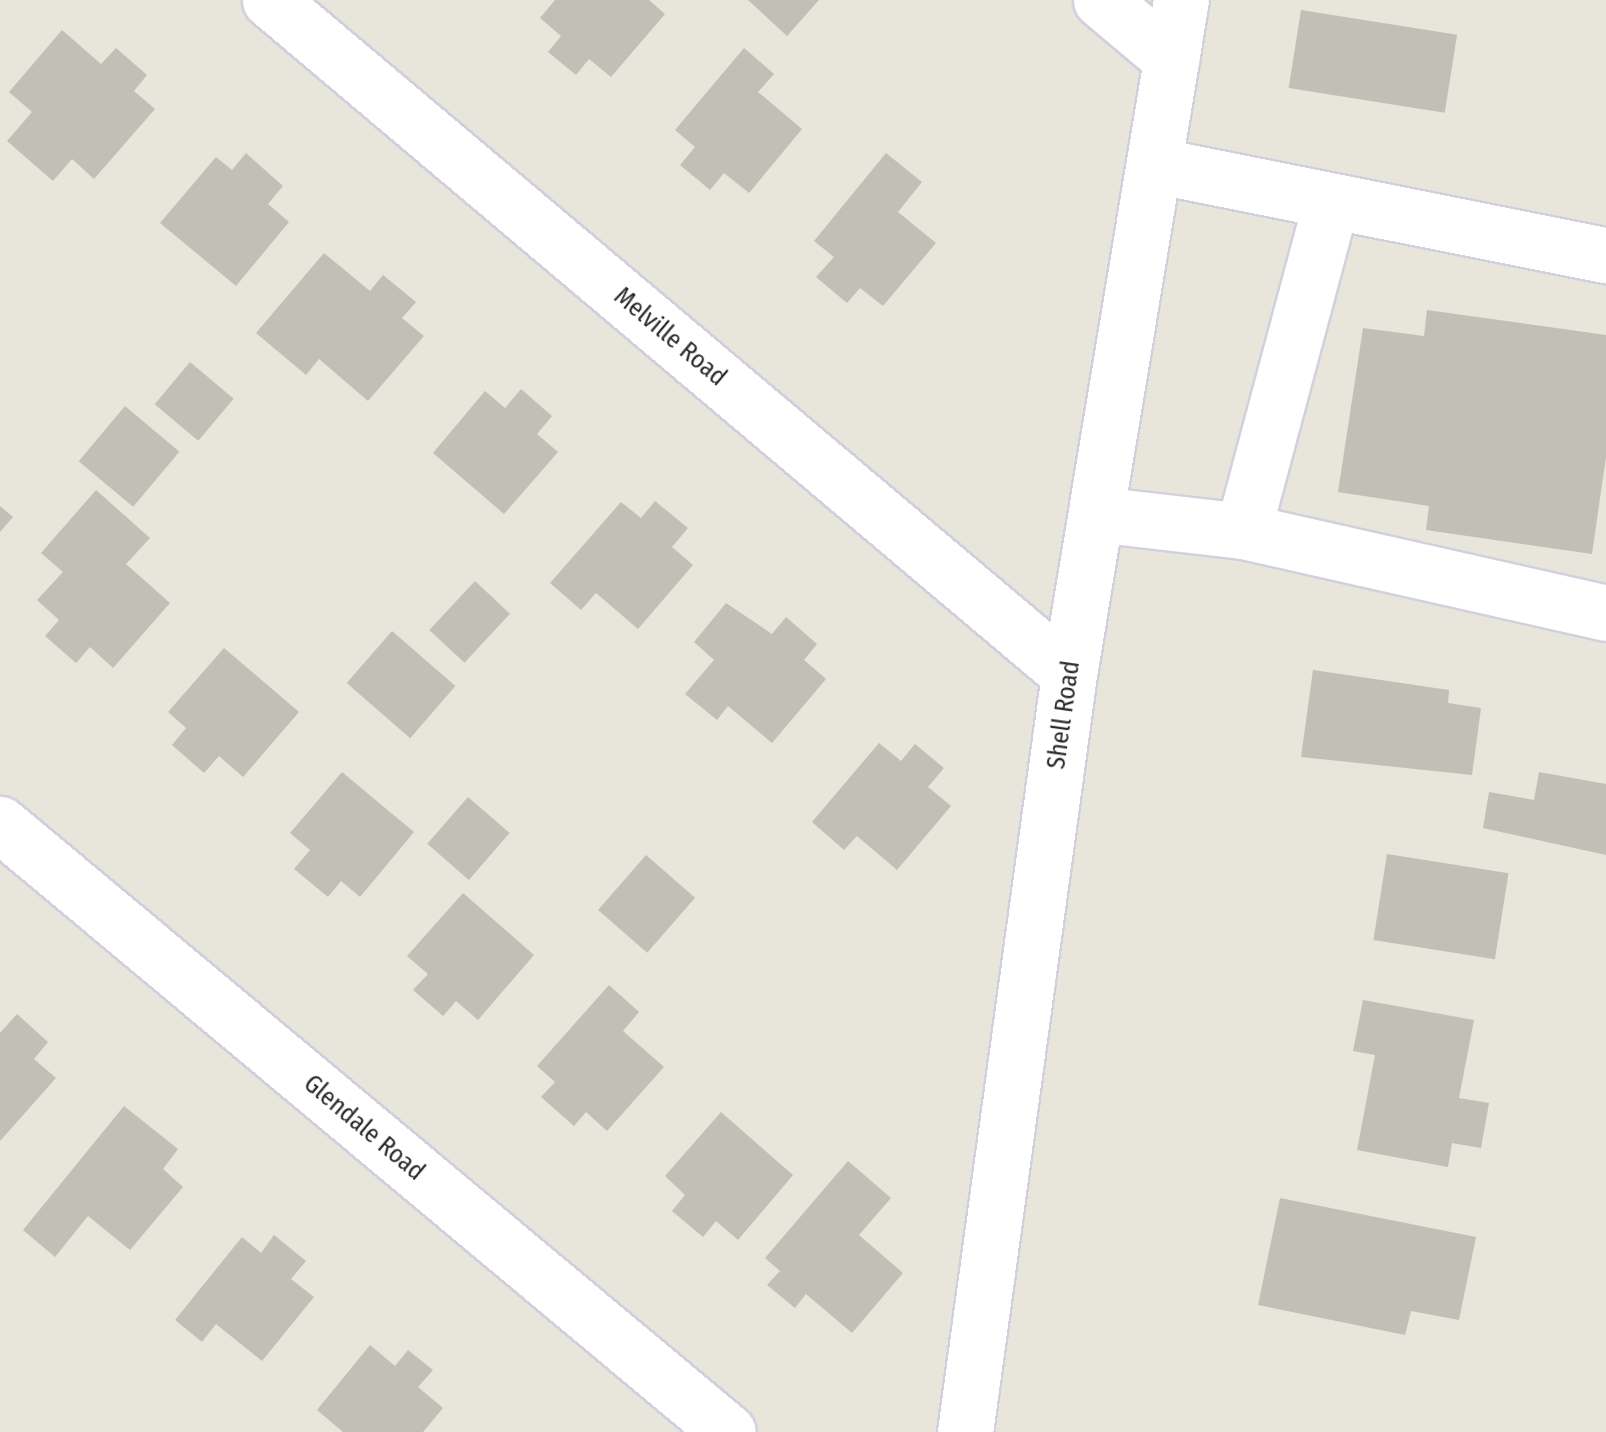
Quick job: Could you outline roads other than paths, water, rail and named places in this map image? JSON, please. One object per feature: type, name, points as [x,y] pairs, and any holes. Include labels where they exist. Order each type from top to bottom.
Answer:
[{"type":"street","name":"Melville Road","points":[[270,0],[1069,674]]},
{"type":"street","points":[[1100,0],[1171,59]]},
{"type":"street","name":"Shell Road","points":[[965,1432],[1069,674],[1181,0]]},
{"type":"street","points":[[1154,165],[1330,206],[1606,255]]},
{"type":"street","points":[[1243,531],[1330,206]]},
{"type":"street","points":[[1096,514],[1243,531],[1606,613]]},
{"type":"street","name":"Glendale Road","points":[[0,824],[728,1432]]}]
